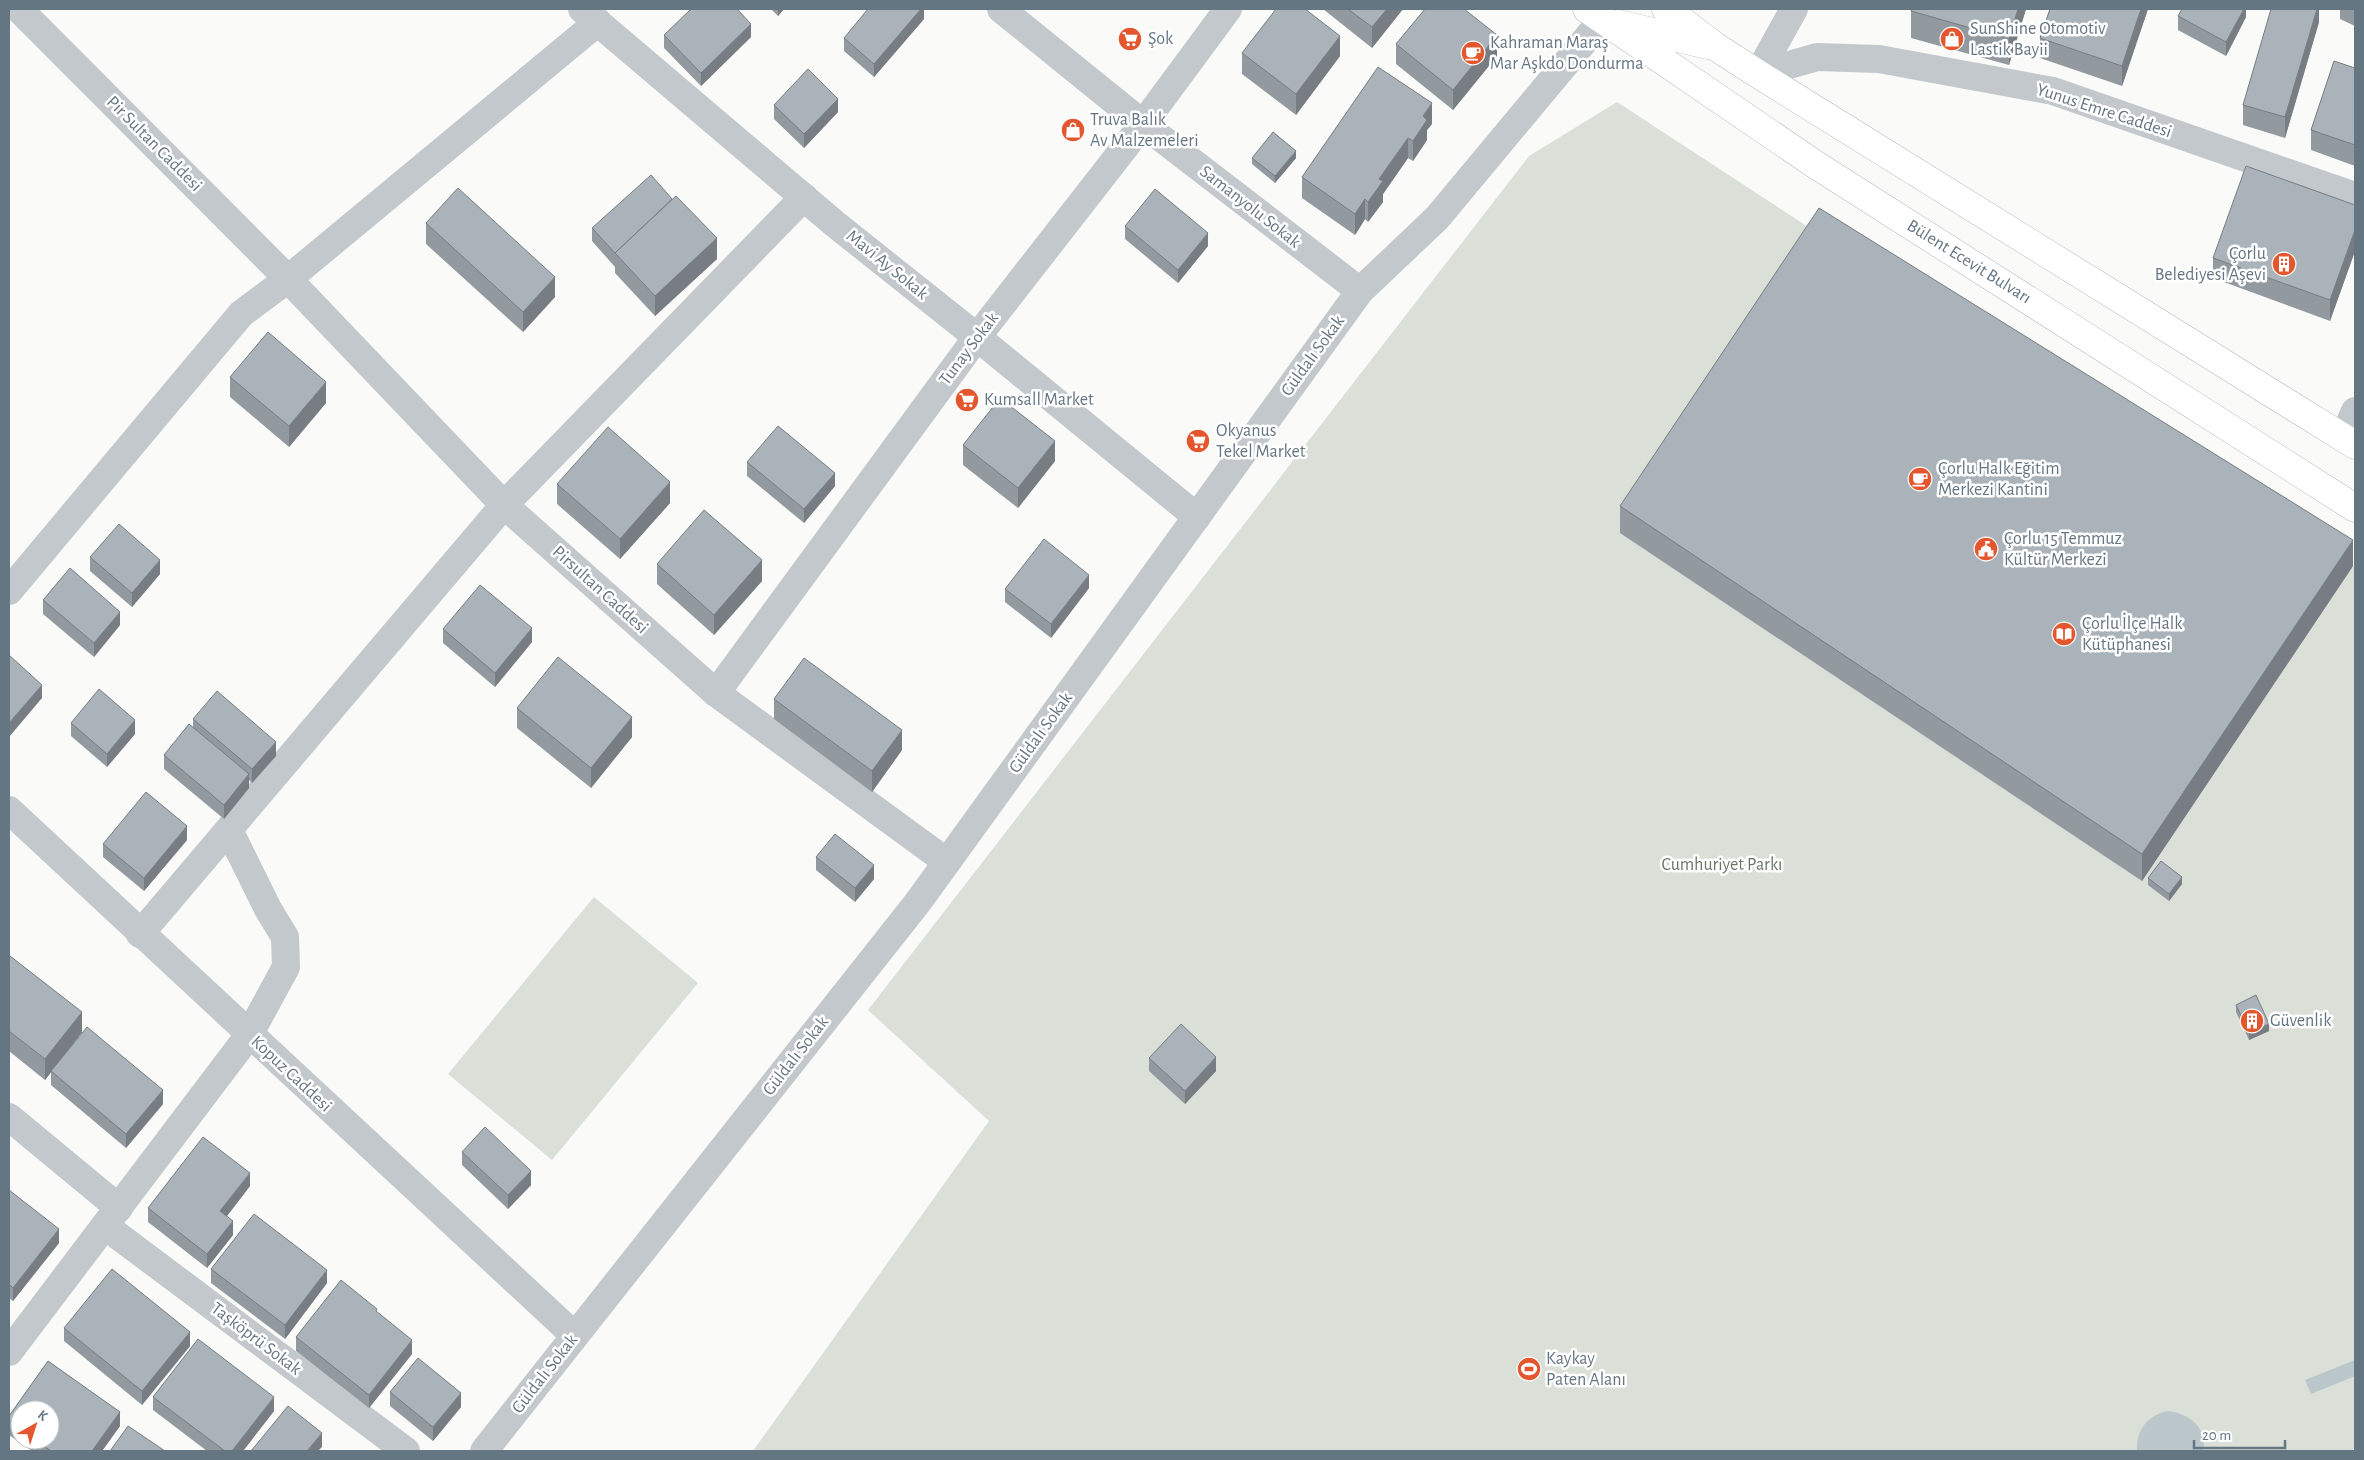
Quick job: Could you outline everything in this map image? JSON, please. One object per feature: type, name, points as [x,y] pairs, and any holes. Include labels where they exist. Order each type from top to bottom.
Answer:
[{"type":"main road","points":[[1666,9],[1716,47],[1758,74],[2349,441]]},
{"type":"main road","points":[[1595,12],[1716,47]]},
{"type":"main road","name":"Bülent Ecevit Bulvarı","points":[[1595,12],[1735,111],[1816,165],[2355,508]]},
{"type":"main road","points":[[1735,111],[1758,74]]},
{"type":"street","name":"Pir Sultan Caddesi","points":[[20,9],[288,279]]},
{"type":"street","name":"Samanyolu Sokak","points":[[1000,9],[1143,124],[1360,291]]},
{"type":"street","name":"Tunay Sokak","points":[[716,693],[977,337],[1143,124],[1228,9]]},
{"type":"street","points":[[1758,74],[1794,9]]},
{"type":"street","name":"Güldalı Sokak","points":[[484,1451],[918,902],[1360,291],[1437,218],[1595,12]]},
{"type":"street","points":[[9,591],[241,314],[288,279],[590,15]]},
{"type":"street","name":"Mavi Ay Sokak","points":[[590,15],[804,197],[1197,517]]},
{"type":"street","name":"Yunus Emre Caddesi","points":[[1758,74],[1817,57],[1879,59],[2053,91],[2355,196]]},
{"type":"street","points":[[140,934],[504,505],[804,197]]},
{"type":"street","name":"Pirsultan Caddesi","points":[[288,279],[504,505],[716,693],[947,862]]},
{"type":"street","points":[[2349,441],[2355,411]]},
{"type":"street","name":"Kopuz Caddesi","points":[[9,810],[140,934],[575,1336]]},
{"type":"street","points":[[9,1352],[249,1035],[286,967],[285,937],[268,909],[229,830]]},
{"type":"street","name":"Taşköprü Sokak","points":[[9,1117],[112,1217],[406,1451]]},
{"type":"green space","name":"Cumhuriyet Parkı","points":[[1617,102],[1819,234],[2355,568],[2355,1451],[753,1451],[989,1121],[868,1010],[1529,156]]},
{"type":"green space","points":[[594,897],[698,983],[552,1160],[448,1074]]},
{"type":"shaded area","points":[[2355,1360],[2355,1376],[2311,1394],[2305,1380]]},
{"type":"shaded area","points":[[2167,1411],[2183,1415],[2195,1423],[2203,1435],[2203,1451],[2137,1451],[2138,1437],[2144,1425],[2154,1416]]},
{"type":"building","points":[[691,9],[737,9],[751,24],[701,73],[664,35]]},
{"type":"building","points":[[868,9],[921,9],[874,64],[844,38]]},
{"type":"building","points":[[1276,9],[1305,9],[1340,36],[1296,94],[1242,53]]},
{"type":"building","points":[[1348,9],[1387,9],[1372,27]]},
{"type":"building","points":[[1425,9],[1464,9],[1497,35],[1453,90],[1396,44]]},
{"type":"building","points":[[1912,9],[2018,9],[2009,39],[1911,11]]},
{"type":"building","points":[[2050,9],[2141,9],[2122,66],[2040,38]]},
{"type":"building","points":[[2182,9],[2244,9],[2226,42],[2178,16]]},
{"type":"building","points":[[2271,9],[2317,9],[2285,117],[2243,105]]},
{"type":"building","points":[[2334,61],[2355,68],[2355,145],[2311,130]]},
{"type":"building","points":[[1378,67],[1432,103],[1423,116],[1427,120],[1413,141],[1408,138],[1379,179],[1383,181],[1368,202],[1365,199],[1355,214],[1302,177]]},
{"type":"building","points":[[808,69],[838,99],[804,134],[774,105]]},
{"type":"building","points":[[1273,132],[1296,151],[1275,176],[1252,158]]},
{"type":"building","name":"Çorlu Belediyesi Aşevi","points":[[2246,166],[2355,205],[2355,230],[2330,300],[2213,258]]},
{"type":"building","points":[[651,175],[672,199],[615,253],[592,228]]},
{"type":"building","points":[[458,188],[555,277],[523,312],[426,223]]},
{"type":"building","points":[[1155,189],[1208,233],[1178,270],[1125,226]]},
{"type":"building","points":[[676,196],[717,238],[655,296],[615,253]]},
{"type":"building","name":"Çorlu 15 Temmuz Kültür Merkezi","points":[[1819,208],[2353,540],[2142,854],[1620,506]]},
{"type":"building","points":[[268,332],[326,382],[289,426],[230,377]]},
{"type":"building","points":[[1000,398],[1055,441],[1018,488],[963,445]]},
{"type":"building","points":[[778,426],[835,473],[804,509],[747,462]]},
{"type":"building","points":[[608,427],[670,482],[620,539],[557,484]]},
{"type":"building","points":[[704,510],[762,560],[714,615],[657,564]]},
{"type":"building","points":[[119,524],[160,560],[132,593],[90,557]]},
{"type":"building","points":[[1044,539],[1089,575],[1051,624],[1005,589]]},
{"type":"building","points":[[70,568],[120,612],[94,643],[43,600]]},
{"type":"building","points":[[480,585],[532,628],[495,673],[443,629]]},
{"type":"building","points":[[9,655],[42,685],[9,723]]},
{"type":"building","points":[[558,657],[632,717],[591,768],[517,708]]},
{"type":"building","points":[[804,658],[902,730],[872,771],[774,699]]},
{"type":"building","points":[[99,689],[135,720],[107,754],[71,723]]},
{"type":"building","points":[[217,691],[276,742],[252,769],[193,719]]},
{"type":"building","points":[[189,724],[249,774],[224,805],[164,755]]},
{"type":"building","points":[[146,792],[187,826],[144,878],[103,844]]},
{"type":"building","points":[[835,834],[874,865],[855,888],[816,857]]},
{"type":"building","points":[[2161,861],[2182,877],[2169,894],[2148,878]]},
{"type":"building","points":[[10,956],[82,1012],[45,1059],[9,1031]]},
{"type":"building","name":"Güvenlik","points":[[2256,995],[2269,1024],[2249,1033],[2236,1005]]},
{"type":"building","points":[[1181,1024],[1216,1057],[1185,1091],[1149,1058]]},
{"type":"building","points":[[87,1027],[163,1090],[126,1134],[51,1071]]},
{"type":"building","points":[[485,1127],[531,1171],[508,1195],[462,1152]]},
{"type":"building","points":[[203,1137],[250,1173],[220,1211],[233,1221],[207,1254],[148,1208]]},
{"type":"building","points":[[9,1190],[59,1229],[13,1288],[9,1284]]},
{"type":"building","points":[[254,1214],[327,1270],[285,1325],[211,1269]]},
{"type":"building","points":[[112,1269],[190,1332],[142,1391],[64,1328]]},
{"type":"building","points":[[341,1280],[412,1340],[369,1395],[296,1337]]},
{"type":"building","points":[[198,1339],[274,1397],[232,1451],[225,1451],[153,1397]]},
{"type":"building","points":[[418,1358],[461,1393],[433,1427],[390,1392]]},
{"type":"building","points":[[48,1361],[120,1412],[92,1451],[51,1451],[50,1450],[60,1450],[60,1400],[20,1400]]},
{"type":"building","points":[[288,1406],[322,1433],[307,1451],[251,1451]]},
{"type":"building","points":[[128,1426],[165,1451],[110,1451]]},
{"type":"place","name":"Şok","points":[[1130,39]]},
{"type":"place","name":"SunShine Otomotiv Lastik Bayii","points":[[1952,39]]},
{"type":"place","name":"Kahraman Maraş Mar Aşkdo Dondurma","points":[[1473,53]]},
{"type":"place","name":"Truva Balık Av Malzemeleri","points":[[1073,130]]},
{"type":"place","name":"Çorlu Belediyesi Aşevi","points":[[2284,264]]},
{"type":"place","name":"Kumsall Market","points":[[967,400]]},
{"type":"place","name":"Okyanus Tekel Market","points":[[1198,441]]},
{"type":"place","name":"Çorlu Halk Eğitim Merkezi Kantini","points":[[1920,479]]},
{"type":"place","name":"Çorlu 15 Temmuz Kültür Merkezi","points":[[1986,549]]},
{"type":"place","name":"Çorlu İlçe Halk Kütüphanesi","points":[[2064,634]]},
{"type":"place","name":"Güvenlik","points":[[2252,1021]]},
{"type":"place","name":"Kaykay Paten Alanı","points":[[1529,1369]]}]
